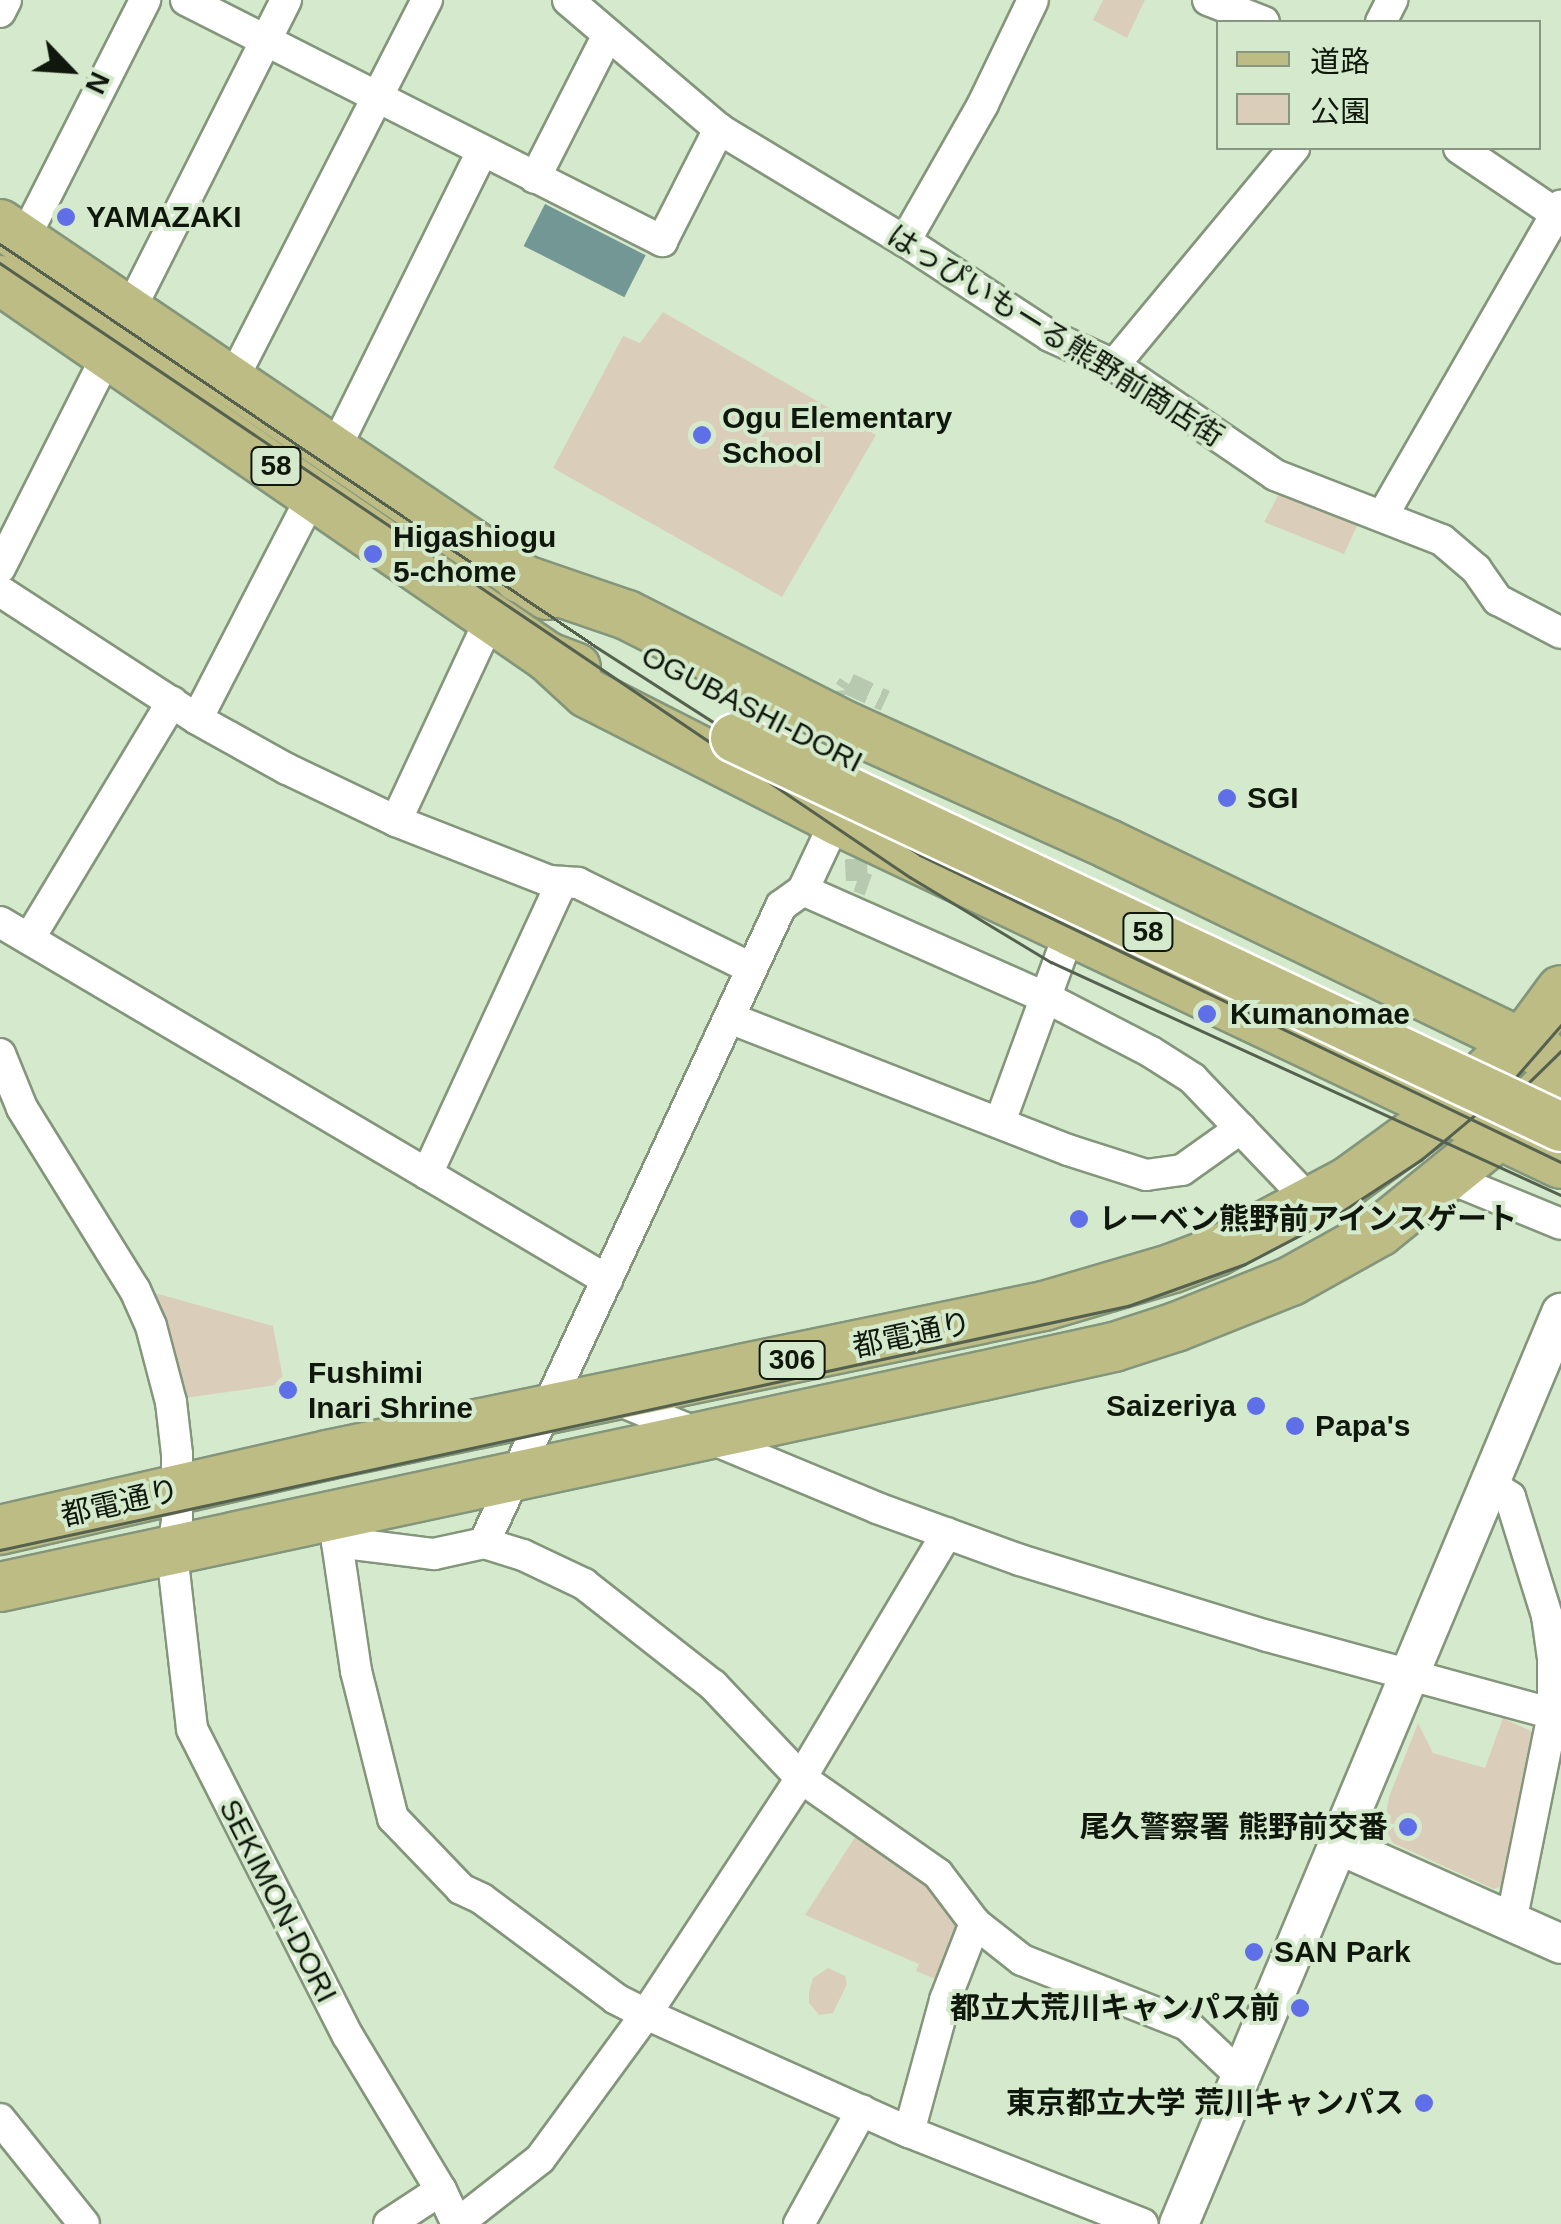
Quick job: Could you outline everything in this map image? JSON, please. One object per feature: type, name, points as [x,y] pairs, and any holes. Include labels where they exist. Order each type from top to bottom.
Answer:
[{"type":"main road","name":"OGUBASHI-DORI","points":[[12,231],[233,379],[324,472],[491,617],[548,656],[739,724],[1561,1096]]},
{"type":"main road","name":"OGUBASHI-DORI","points":[[1,283],[107,353],[519,578],[739,724],[1561,1127]]},
{"type":"main road","points":[[519,578],[628,615],[848,727],[1108,844],[1540,1052]]},
{"type":"main road","points":[[548,656],[586,693],[836,820],[1561,1164]]},
{"type":"main road","name":"都電通り","points":[[0,1530],[1044,1306],[1133,1282],[1217,1252],[1312,1203],[1540,1052],[1561,990]]},
{"type":"main road","name":"都電通り","points":[[0,1587],[172,1553],[335,1528],[516,1474],[1114,1346],[1176,1327],[1256,1297],[1379,1232],[1450,1178],[1561,1072]]},
{"type":"street","points":[[0,12],[6,0]]},
{"type":"street","points":[[12,231],[145,0]]},
{"type":"street","points":[[186,0],[662,241],[719,129]]},
{"type":"street","points":[[0,568],[286,0]]},
{"type":"street","points":[[233,379],[427,0]]},
{"type":"street","name":"はっぴいもーる熊野前商店街","points":[[568,0],[719,129],[905,241],[1050,336],[1114,365],[1275,476],[1384,514],[1442,540],[1476,569],[1498,600],[1561,634]]},
{"type":"street","points":[[905,241],[983,104],[1034,0]]},
{"type":"street","points":[[1208,0],[1259,20]]},
{"type":"street","points":[[535,178],[608,36]]},
{"type":"street","points":[[1114,365],[1292,150]]},
{"type":"street","points":[[1384,514],[1559,212],[1462,150]]},
{"type":"street","points":[[29,938],[185,710],[324,472],[482,152]]},
{"type":"street","points":[[0,591],[185,710],[396,822],[562,882],[578,884],[752,968]]},
{"type":"street","points":[[396,822],[491,617]]},
{"type":"street","points":[[484,1543],[782,906],[803,890],[836,820]]},
{"type":"street","points":[[427,1174],[562,882]]},
{"type":"street","points":[[803,890],[1045,996],[1192,1078],[1312,1203]]},
{"type":"street","points":[[0,922],[607,1280]]},
{"type":"street","points":[[1000,1122],[1070,928]]},
{"type":"street","points":[[732,1019],[1146,1175],[1182,1170],[1241,1128]]},
{"type":"street","name":"SEKIMON-DORI","points":[[0,1054],[22,1108],[136,1290],[150,1326],[171,1402],[177,1490],[172,1553],[192,1729],[348,2036],[441,2190],[457,2224]]},
{"type":"street","points":[[1450,1178],[1561,1224]]},
{"type":"street","points":[[1178,2224],[1561,1313]]},
{"type":"street","points":[[610,1397],[1020,1560],[1410,1677],[1557,1715]]},
{"type":"street","points":[[1490,1484],[1510,1497],[1547,1616],[1557,1715],[1511,1922]]},
{"type":"street","points":[[1143,2224],[910,2132],[646,2014],[616,1999],[482,1898],[461,1889],[392,1818],[356,1670],[335,1528],[434,1554],[484,1543],[524,1555],[584,1584],[712,1685],[801,1778],[938,1874],[975,1922],[1022,1960],[1187,2025],[1240,2076]]},
{"type":"street","points":[[457,2224],[540,2159],[646,2014],[801,1778],[947,1533]]},
{"type":"street","points":[[1339,1845],[1561,1944]]},
{"type":"street","points":[[910,2132],[945,2000],[975,1922]]},
{"type":"street","points":[[799,2224],[862,2110]]},
{"type":"street","points":[[0,2120],[12,2158],[84,2224]]},
{"type":"street","points":[[389,2224],[441,2190]]},
{"type":"green space","points":[[1103,0],[1145,0],[1127,38],[1093,20]]},
{"type":"green space","points":[[663,312],[876,435],[782,597],[553,468],[623,336],[640,343]]},
{"type":"green space","points":[[1280,492],[1363,513],[1344,554],[1264,522]]},
{"type":"green space","points":[[155,1293],[273,1326],[284,1384],[178,1399],[147,1298]]},
{"type":"green space","points":[[1503,1718],[1533,1732],[1502,1886],[1494,1889],[1393,1843],[1384,1826],[1389,1797],[1418,1723],[1433,1753],[1485,1768]]},
{"type":"green space","points":[[859,1831],[922,1876],[964,1922],[945,1983],[916,1971],[919,1964],[805,1915]]},
{"type":"green space","points":[[828,1968],[845,1976],[847,1984],[833,2013],[819,2015],[809,2003],[809,1992],[813,1978]]},
{"type":"water","points":[[545,204],[646,255],[624,297],[524,246]]},
{"type":"tunnel","points":[[852,794],[845,690],[849,684],[885,701]]},
{"type":"tunnel","points":[[854,826],[857,881],[868,885]]},
{"type":"tram line","points":[[0,244],[595,646],[920,855],[1561,1162]]},
{"type":"tram line","points":[[0,263],[910,877],[1051,962],[1561,1195]]},
{"type":"tram line","points":[[0,1550],[1128,1306],[1245,1264],[1329,1220],[1421,1160],[1469,1120],[1508,1086],[1561,1025]]},
{"type":"tram line","points":[[1518,1093],[1561,1051]]},
{"type":"place","name":"YAMAZAKI","points":[[66,217]]},
{"type":"place","name":"Ogu Elementary School","points":[[702,435]]},
{"type":"place","name":"Higashiogu 5-chome","points":[[373,554]]},
{"type":"place","name":"SGI","points":[[1227,798]]},
{"type":"place","name":"Kumanomae","points":[[1207,1014]]},
{"type":"place","name":"レーベン熊野前アインスゲート","points":[[1079,1219]]},
{"type":"place","name":"Fushimi Inari Shrine","points":[[288,1390]]},
{"type":"place","name":"Saizeriya","points":[[1256,1406]]},
{"type":"place","name":"Papa's","points":[[1295,1426]]},
{"type":"place","name":"尾久警察署 熊野前交番","points":[[1408,1827]]},
{"type":"place","name":"SAN Park","points":[[1254,1952]]},
{"type":"place","name":"都立大荒川キャンパス前","points":[[1300,2008]]},
{"type":"place","name":"東京都立大学 荒川キャンパス","points":[[1424,2103]]}]
